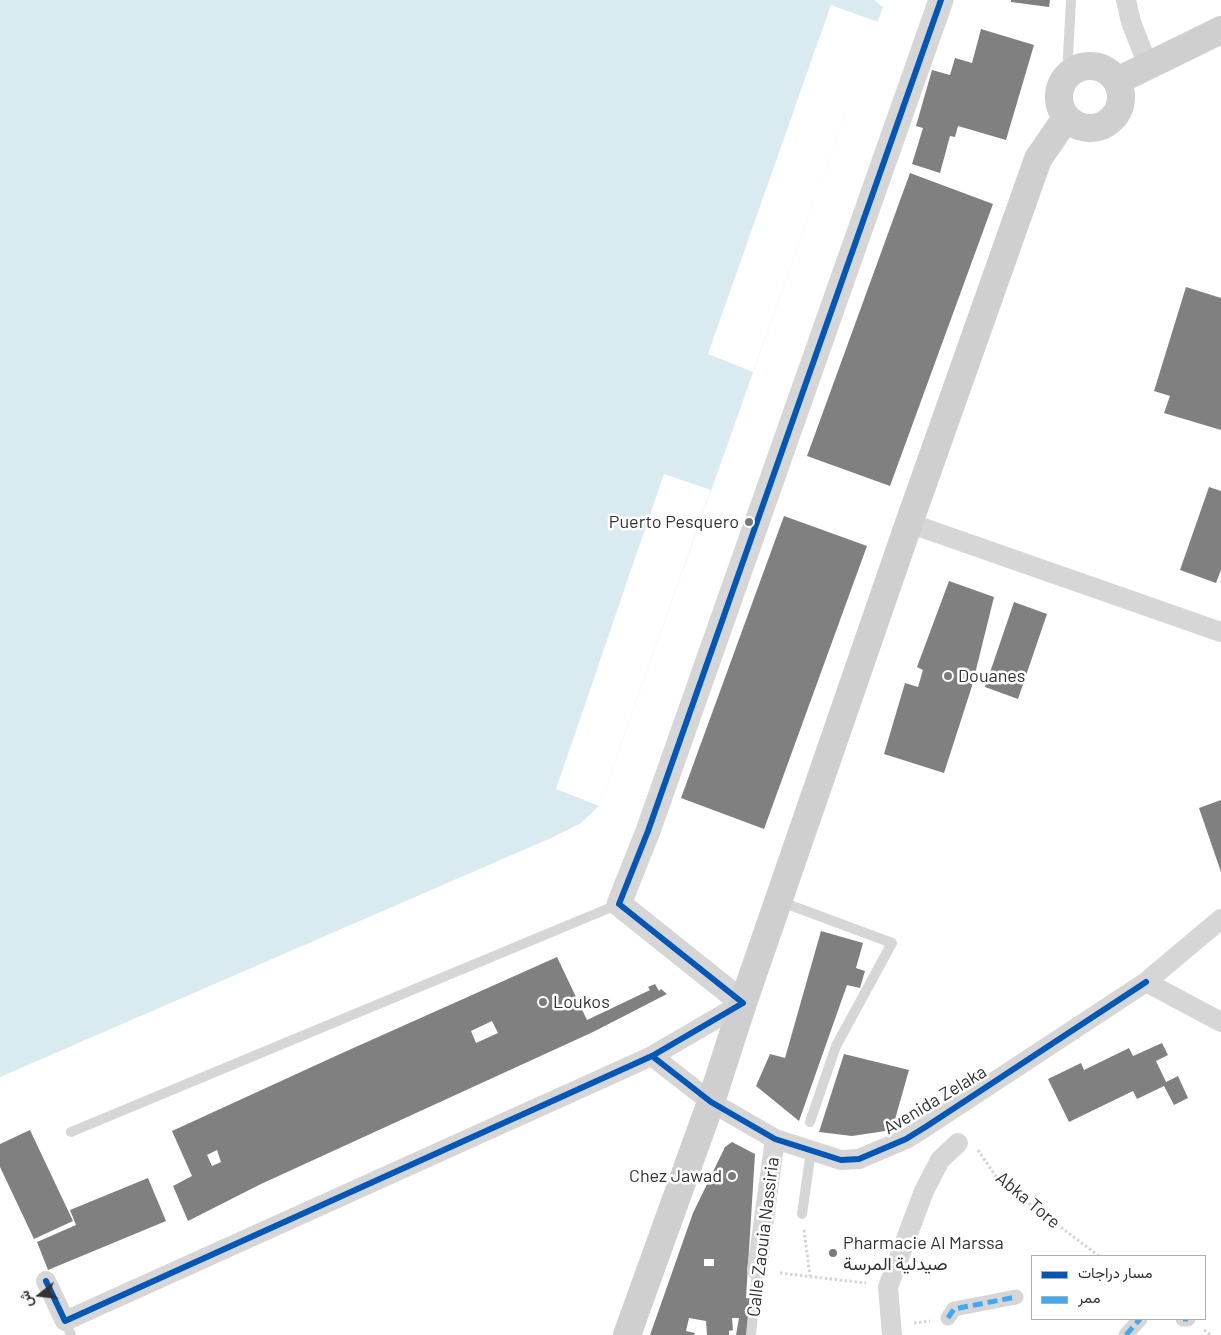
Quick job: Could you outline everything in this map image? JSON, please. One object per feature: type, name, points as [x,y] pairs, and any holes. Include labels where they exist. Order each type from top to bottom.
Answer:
[{"type":"main road","points":[[1117,81],[1221,30]]},
{"type":"main road","points":[[1093,65],[1111,73],[1117,81],[1120,89],[1120,106],[1112,120],[1097,128],[1089,128],[1080,127],[1066,118],[1059,102],[1062,83],[1074,69],[1093,65]]},
{"type":"main road","points":[[627,1335],[711,1102],[743,1003],[909,522],[1038,158],[1066,118]]},
{"type":"street","points":[[46,1281],[68,1328],[652,1056],[743,1003],[620,904],[648,831],[942,0]]},
{"type":"street","points":[[1126,0],[1131,22],[1148,66]]},
{"type":"street","points":[[909,522],[1221,632]]},
{"type":"street","name":"Avenida Zelaka","points":[[652,1056],[711,1102],[775,1139],[841,1160],[860,1158],[906,1139],[1146,982],[1221,919]]},
{"type":"street","points":[[1146,982],[1221,1022]]},
{"type":"street","name":"Calle Zaouia Nassiria","points":[[757,1270],[775,1139]]},
{"type":"street","points":[[891,1330],[888,1287],[924,1191],[940,1160],[958,1143]]},
{"type":"street","points":[[948,1318],[954,1309],[1016,1297]]},
{"type":"street","points":[[1126,1335],[1139,1320]]},
{"type":"lane","points":[[1067,75],[1071,0]]},
{"type":"lane","points":[[779,901],[892,943],[836,1046],[810,1122]]},
{"type":"lane","points":[[71,1132],[620,904]]},
{"type":"lane","points":[[802,1214],[810,1151]]},
{"type":"lane","name":"Calle Zaouia Nassiria","points":[[751,1335],[757,1270]]},
{"type":"path","points":[[802,1214],[810,1276]]},
{"type":"path","points":[[757,1270],[888,1287]]},
{"type":"path","points":[[891,1330],[948,1318]]},
{"type":"shaded area","points":[[0,0],[874,0],[883,7],[599,806],[581,823],[551,838],[0,1077]]},
{"type":"pier","points":[[831,5],[878,22],[753,372],[708,354]]},
{"type":"pier","points":[[664,474],[711,490],[599,806],[556,789]]},
{"type":"building","points":[[1011,0],[1050,0],[1049,7],[1011,2]]},
{"type":"building","points":[[981,29],[1034,45],[1006,140],[958,126],[955,137],[950,136],[940,173],[912,164],[923,128],[916,126],[932,70],[950,75],[955,58],[972,63]]},
{"type":"building","points":[[910,173],[993,204],[890,486],[807,456]]},
{"type":"building","points":[[1186,287],[1221,298],[1221,430],[1164,413],[1170,396],[1154,391]]},
{"type":"building","points":[[1209,487],[1221,491],[1221,570],[1216,583],[1180,570]]},
{"type":"building","points":[[784,516],[867,546],[764,829],[681,798]]},
{"type":"building","name":"Douanes","points":[[949,581],[994,597],[972,686],[944,773],[884,754],[905,683],[918,687],[923,670],[917,667]]},
{"type":"building","points":[[1014,602],[1047,614],[1018,699],[985,687]]},
{"type":"building","points":[[1221,800],[1221,872],[1199,808]]},
{"type":"building","points":[[821,931],[863,943],[856,968],[865,971],[860,988],[847,985],[799,1121],[756,1086],[770,1054],[785,1058]]},
{"type":"building","points":[[557,957],[587,1020],[650,990],[648,987],[655,984],[659,991],[661,989],[667,994],[593,1032],[261,1184],[188,1221],[173,1186],[192,1176],[172,1131]],"holes":[[[492,1021],[498,1033],[476,1043],[471,1031]],[[217,1150],[221,1162],[212,1166],[207,1155]]]},
{"type":"building","points":[[1162,1043],[1168,1055],[1156,1061],[1166,1082],[1178,1076],[1188,1098],[1174,1105],[1164,1086],[1137,1099],[1133,1091],[1069,1122],[1048,1079],[1081,1063],[1084,1070],[1129,1048],[1133,1056]]},
{"type":"building","points":[[844,1054],[909,1070],[892,1130],[852,1136],[819,1132]]},
{"type":"building","points":[[30,1130],[73,1221],[34,1239],[0,1167],[0,1144]]},
{"type":"building","points":[[732,1142],[755,1154],[746,1298],[754,1299],[747,1335],[736,1335],[739,1318],[732,1318],[733,1330],[729,1331],[729,1335],[707,1335],[706,1321],[689,1318],[686,1331],[695,1333],[694,1335],[650,1335],[693,1213],[725,1147]],"holes":[[[704,1259],[714,1259],[714,1266],[704,1266]]]},
{"type":"building","points":[[148,1178],[166,1221],[48,1270],[37,1242],[76,1225],[70,1210]]},
{"type":"marked path","points":[[948,1318],[954,1309],[1016,1297]]},
{"type":"marked path","points":[[1126,1335],[1139,1320]]},
{"type":"cycle path","points":[[46,1281],[65,1321],[652,1056],[743,1003],[619,904],[648,831],[941,0]]},
{"type":"cycle path","points":[[652,1056],[711,1102],[775,1139],[841,1160],[859,1159],[906,1139],[1146,982]]},
{"type":"place","name":"Puerto Pesquero","points":[[749,522]]},
{"type":"place","name":"Douanes","points":[[948,676]]},
{"type":"place","name":"Loukos","points":[[543,1002]]},
{"type":"place","name":"Chez Jawad","points":[[732,1176]]},
{"type":"place","name":"Pharmacie Al Marssa صيدلية المرسة","points":[[833,1253]]}]
